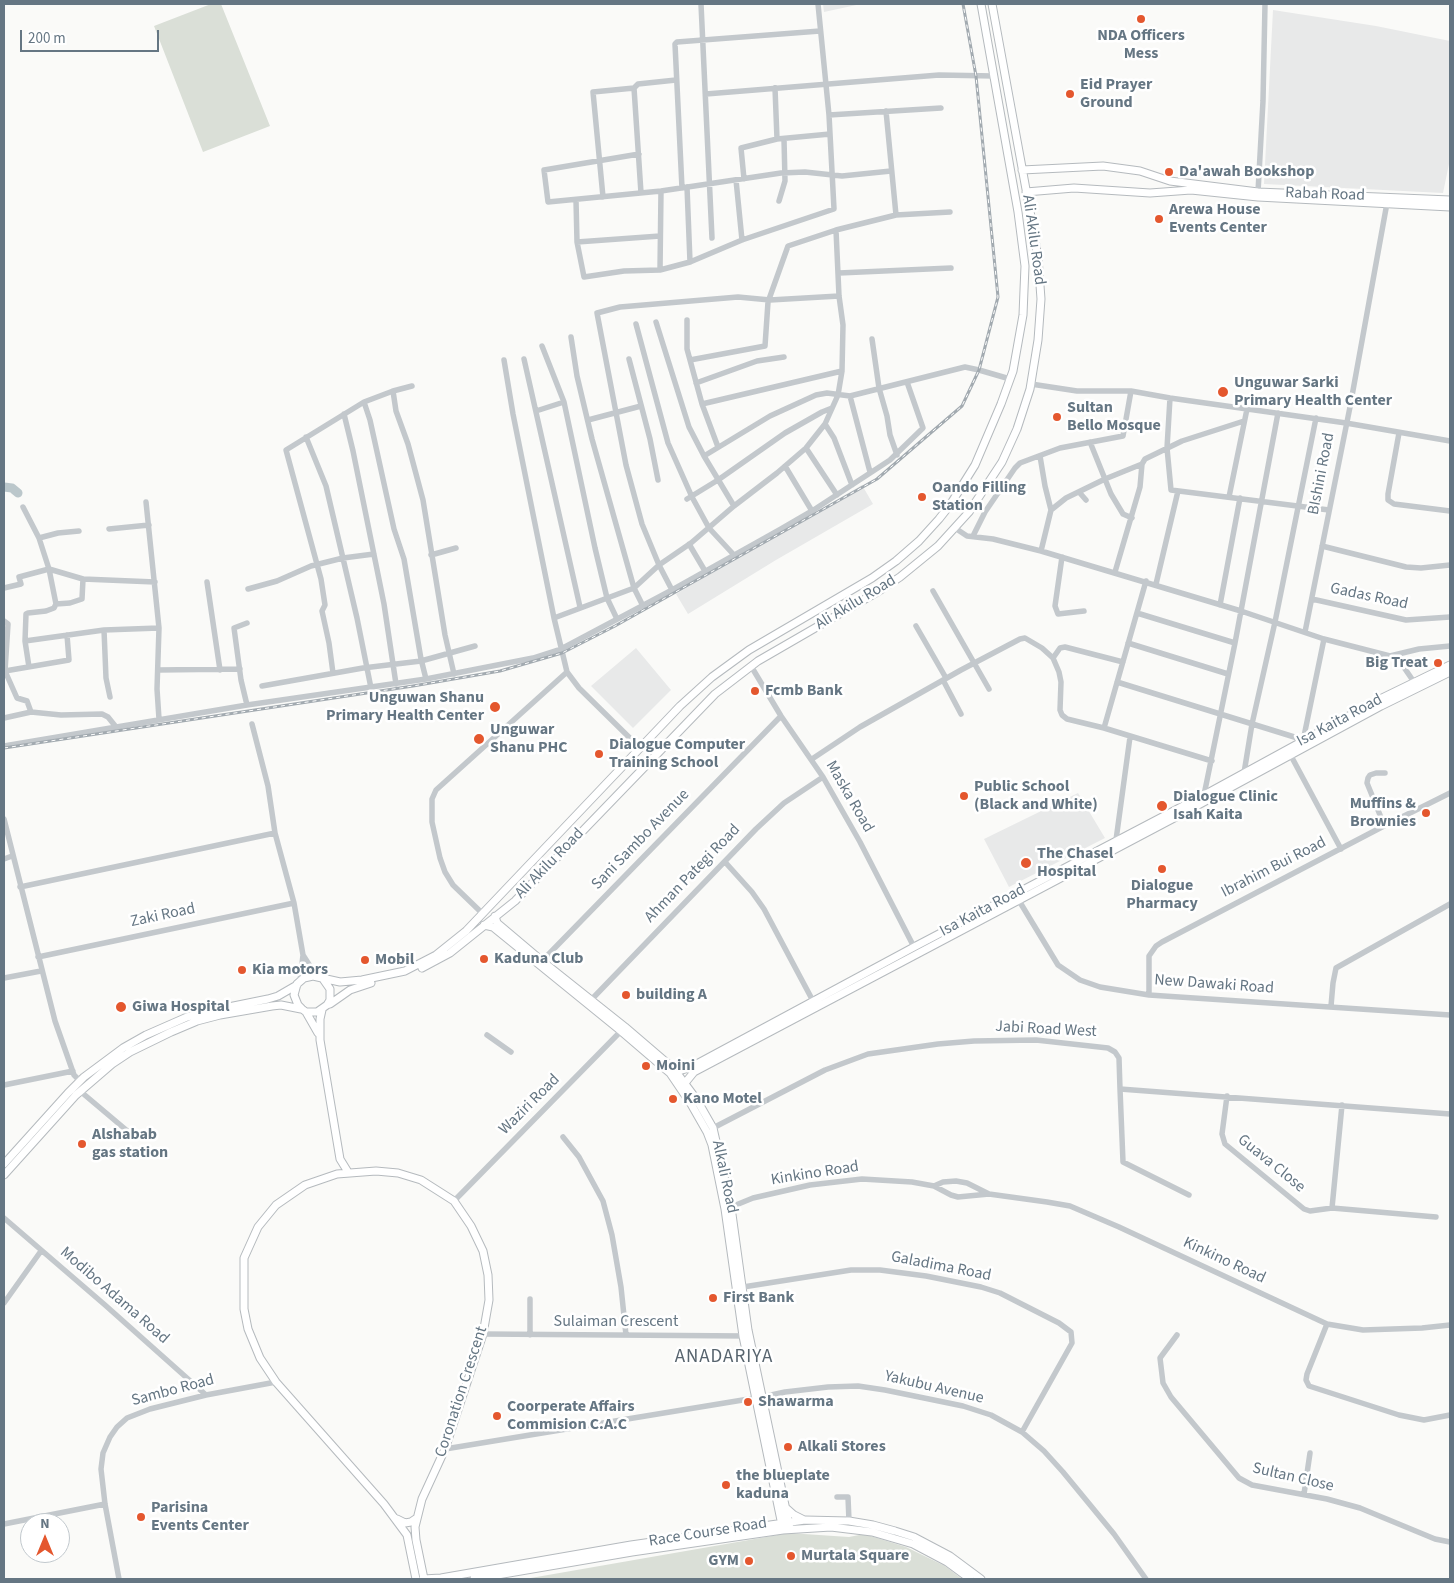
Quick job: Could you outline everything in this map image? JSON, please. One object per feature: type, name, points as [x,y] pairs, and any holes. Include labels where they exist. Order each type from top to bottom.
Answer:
[{"type":"main road","name":"Ali Akilu Road","points":[[320,978],[350,982],[405,970],[436,956],[483,914],[680,706],[728,664],[872,578],[919,541],[945,511],[975,464],[989,434],[1010,380],[1023,315],[1025,266],[1018,212],[981,4]]},
{"type":"main road","name":"Ali Akilu Road","points":[[325,1008],[350,990],[402,976],[435,962],[467,940],[515,901],[715,694],[751,666],[782,646],[900,577],[938,546],[981,495],[1002,462],[1017,429],[1031,384],[1038,340],[1041,299],[1038,258],[992,4]]},
{"type":"main road","name":"Rabah Road","points":[[1022,170],[1103,166],[1140,171],[1170,181],[1258,192],[1450,200]]},
{"type":"main road","name":"Rabah Road","points":[[1026,192],[1074,188],[1150,193],[1191,190],[1258,197],[1450,207]]},
{"type":"main road","name":"Isa Kaita Road","points":[[685,1083],[694,1072],[813,1001],[914,947],[1290,754],[1414,682],[1450,665]]},
{"type":"main road","name":"Isa Kaita Road","points":[[674,1069],[682,1070],[691,1067],[763,1032],[1018,899],[1116,840],[1204,795],[1223,788],[1244,773],[1303,741],[1380,703],[1450,672]]},
{"type":"main road","name":"Alkali Road","points":[[495,916],[497,923],[591,1000],[670,1073],[700,1119],[712,1145],[746,1336],[786,1526]]},
{"type":"main road","name":"Alkali Road","points":[[484,925],[493,927],[674,1069],[697,1100],[713,1128],[731,1207],[743,1287],[746,1336]]},
{"type":"main road","points":[[4,1164],[55,1106],[80,1081],[123,1048],[166,1026],[209,1011],[278,996],[308,977],[320,978],[327,983],[331,994],[320,1019],[320,1040],[340,1159],[337,1174]]},
{"type":"main road","points":[[298,983],[295,990],[295,1000],[311,1019],[320,1040]]},
{"type":"main road","points":[[4,1176],[80,1091],[112,1064],[150,1041],[220,1015],[281,1005],[317,1012],[325,1008]]},
{"type":"main road","points":[[340,1159],[348,1172]]},
{"type":"main road","name":"Coronation Crescent","points":[[416,1579],[409,1540],[404,1530],[395,1517],[276,1382],[260,1358],[248,1329],[244,1309],[244,1258],[258,1227],[276,1205],[305,1185],[348,1172],[376,1171],[398,1173],[421,1180],[454,1201],[471,1226],[483,1251],[488,1275],[489,1300],[483,1334],[445,1449],[422,1499],[415,1527],[424,1579]]},
{"type":"main road","points":[[766,1525],[782,1507],[805,1520]]},
{"type":"main road","points":[[395,1517],[405,1524],[417,1518]]},
{"type":"main road","name":"Race Course Road","points":[[474,1579],[565,1562],[786,1526],[805,1520],[849,1521],[873,1524],[914,1537],[950,1556],[980,1579]]},
{"type":"main road","name":"Race Course Road","points":[[424,1579],[441,1578],[631,1545],[766,1525],[848,1528],[893,1538],[929,1552],[947,1562],[970,1579]]},
{"type":"street","points":[[701,4],[712,238]]},
{"type":"street","points":[[576,200],[577,242],[584,277],[624,271],[660,270],[690,262],[742,240],[834,209],[829,115],[818,4]]},
{"type":"street","points":[[1258,192],[1263,101],[1265,4]]},
{"type":"street","points":[[690,262],[675,44],[677,42],[820,31]]},
{"type":"street","points":[[706,94],[939,75],[994,76]]},
{"type":"street","points":[[603,197],[593,92],[634,88],[638,84],[676,80]]},
{"type":"street","points":[[634,88],[640,193]]},
{"type":"street","points":[[775,88],[784,173],[784,190],[779,201]]},
{"type":"street","points":[[829,115],[941,108]]},
{"type":"street","points":[[886,111],[896,216]]},
{"type":"street","points":[[744,179],[741,148],[781,139],[830,134]]},
{"type":"street","points":[[639,154],[544,170],[548,202],[661,191],[784,173],[806,172],[842,176],[891,170]]},
{"type":"street","points":[[736,180],[742,240]]},
{"type":"street","points":[[660,270],[661,191]]},
{"type":"street","name":"BIshini Road","points":[[1305,632],[1387,203]]},
{"type":"street","points":[[690,360],[764,346],[766,344],[770,300],[788,246],[836,230],[896,216],[950,212]]},
{"type":"street","points":[[554,618],[634,588],[659,565],[689,544],[786,466],[806,448],[825,424],[838,394],[842,371],[843,325],[839,296],[836,230]]},
{"type":"street","points":[[577,242],[660,236]]},
{"type":"street","points":[[838,273],[951,268]]},
{"type":"street","points":[[672,590],[659,565],[640,516],[626,465],[597,313],[620,307],[738,297],[770,300],[839,296]]},
{"type":"street","points":[[687,320],[687,349],[702,404],[718,447]]},
{"type":"street","points":[[656,322],[690,427],[704,456],[734,506]]},
{"type":"street","points":[[636,324],[668,443],[690,498],[709,528],[734,555]]},
{"type":"street","points":[[571,337],[580,392],[594,448],[634,588],[643,606]]},
{"type":"street","points":[[872,339],[890,435],[897,455]]},
{"type":"street","points":[[542,346],[564,402],[608,598],[617,619]]},
{"type":"street","points":[[696,383],[757,361],[784,357]]},
{"type":"street","points":[[524,359],[580,607]]},
{"type":"street","points":[[504,360],[554,618],[567,672],[579,688],[640,748]]},
{"type":"street","points":[[629,360],[650,439],[658,480]]},
{"type":"street","points":[[704,456],[770,416],[816,395],[827,393],[850,396],[965,367],[1010,380]]},
{"type":"street","points":[[702,404],[842,371]]},
{"type":"street","points":[[4,746],[335,691],[371,688],[426,679],[533,658],[561,649],[643,606],[812,511],[897,455],[923,428],[907,382]]},
{"type":"street","points":[[1031,384],[1077,391],[1131,391],[1346,422],[1450,441]]},
{"type":"street","points":[[333,673],[322,611],[325,605],[317,564],[286,450],[364,402],[412,386]]},
{"type":"street","points":[[394,391],[396,411],[408,444],[422,500],[448,654],[454,674]]},
{"type":"street","points":[[973,536],[985,512],[1015,468],[1020,464],[1060,448],[1123,436],[1131,391]]},
{"type":"street","points":[[850,396],[870,472]]},
{"type":"street","points":[[1170,398],[1167,448],[1171,490],[1329,510]]},
{"type":"street","points":[[364,402],[370,420],[394,529],[404,559],[421,661],[426,679]]},
{"type":"street","points":[[536,411],[564,402]]},
{"type":"street","points":[[588,420],[641,406]]},
{"type":"street","points":[[690,498],[785,433],[832,408]]},
{"type":"street","points":[[1229,497],[1247,409]]},
{"type":"street","points":[[1204,795],[1235,643],[1278,413]]},
{"type":"street","points":[[344,414],[384,604],[396,684]]},
{"type":"street","points":[[1244,773],[1252,724],[1275,622],[1316,418]]},
{"type":"street","points":[[1115,572],[1132,518],[1140,487],[1142,464],[1145,459],[1182,441],[1244,421]]},
{"type":"street","points":[[825,424],[834,438],[852,485]]},
{"type":"street","points":[[1399,433],[1388,500],[1402,505],[1450,511]]},
{"type":"street","points":[[306,437],[326,486],[371,688]]},
{"type":"street","points":[[1090,442],[1111,494],[1123,514],[1132,518]]},
{"type":"street","points":[[806,448],[837,495]]},
{"type":"street","points":[[1040,456],[1044,486],[1051,510],[1042,550]]},
{"type":"street","points":[[1051,510],[1066,498],[1104,479],[1142,464]]},
{"type":"street","points":[[786,466],[812,511]]},
{"type":"street","points":[[1156,584],[1178,490]]},
{"type":"street","points":[[1079,492],[1086,500]]},
{"type":"street","points":[[1220,605],[1240,498]]},
{"type":"street","points":[[146,502],[159,628],[157,689],[159,719]]},
{"type":"street","points":[[23,507],[39,538],[49,569],[56,604],[54,608],[46,611],[26,614],[25,641],[29,667]]},
{"type":"street","points":[[109,529],[149,525]]},
{"type":"street","points":[[955,528],[961,533],[1042,550],[1156,584],[1324,638],[1390,656],[1403,666],[1414,682]]},
{"type":"street","points":[[39,538],[58,533],[79,531]]},
{"type":"street","points":[[689,544],[705,571]]},
{"type":"street","points":[[1322,546],[1406,567],[1450,566]]},
{"type":"street","points":[[432,555],[456,548]]},
{"type":"street","points":[[248,589],[277,581],[317,564],[374,554]]},
{"type":"street","points":[[1062,557],[1055,606],[1058,614],[1084,611]]},
{"type":"street","points":[[4,588],[21,584],[20,577],[49,569],[83,579],[155,582]]},
{"type":"street","points":[[56,604],[70,603],[82,599],[83,579]]},
{"type":"street","points":[[1104,728],[1146,581]]},
{"type":"street","points":[[207,582],[220,670]]},
{"type":"street","points":[[933,591],[988,689]]},
{"type":"street","name":"Gadas Road","points":[[1312,599],[1406,620],[1450,616]]},
{"type":"street","points":[[1137,613],[1235,643]]},
{"type":"street","points":[[4,621],[8,624],[5,671],[17,698],[27,701],[31,712]]},
{"type":"street","points":[[247,623],[234,628],[247,705]]},
{"type":"street","points":[[916,626],[945,679],[961,714]]},
{"type":"street","points":[[25,641],[104,630],[159,628]]},
{"type":"street","points":[[104,630],[106,678],[110,697]]},
{"type":"street","points":[[5,671],[69,660],[67,635]]},
{"type":"street","points":[[812,759],[840,739],[945,679],[1020,638],[1025,638],[1042,648],[1053,658],[1061,682],[1060,710],[1067,719],[1104,728],[1212,761]]},
{"type":"street","points":[[1117,682],[1303,741],[1324,638]]},
{"type":"street","points":[[1128,643],[1228,674]]},
{"type":"street","points":[[262,686],[333,673],[421,661],[475,646]]},
{"type":"street","points":[[1390,656],[1419,649],[1450,646]]},
{"type":"street","points":[[1053,658],[1060,648],[1065,647],[1123,662]]},
{"type":"street","name":"Maska Road","points":[[751,666],[780,716],[823,777],[860,842],[914,947]]},
{"type":"street","points":[[158,670],[240,669]]},
{"type":"street","points":[[483,914],[453,885],[445,872],[432,822],[432,799],[436,790],[567,672]]},
{"type":"street","points":[[4,718],[31,712],[61,715],[102,714],[116,727]]},
{"type":"street","name":"Sani Sambo Avenue","points":[[542,961],[780,716]]},
{"type":"street","points":[[252,724],[268,786],[275,833],[294,903],[303,956],[298,983]]},
{"type":"street","points":[[1116,840],[1130,737]]},
{"type":"street","points":[[1290,754],[1341,849]]},
{"type":"street","points":[[1382,827],[1380,815],[1367,783],[1370,775],[1385,773]]},
{"type":"street","name":"Ahman Pategi Road","points":[[591,1000],[756,829],[784,804],[823,777]]},
{"type":"street","name":"Ibrahim Bui Road","points":[[1149,994],[1149,956],[1156,946],[1450,793]]},
{"type":"street","points":[[4,819],[41,971],[55,1020],[73,1071],[80,1081]]},
{"type":"street","points":[[20,887],[275,833]]},
{"type":"street","points":[[4,859],[12,856]]},
{"type":"street","points":[[725,862],[752,892],[764,909],[813,1001]]},
{"type":"street","name":"New Dawaki Road","points":[[1018,899],[1058,965],[1067,973],[1080,980],[1100,987],[1149,994],[1238,1002],[1331,1006],[1450,1015]]},
{"type":"street","name":"Zaki Road","points":[[38,957],[294,903]]},
{"type":"street","points":[[1331,1006],[1336,968],[1450,904]]},
{"type":"street","points":[[303,956],[320,978]]},
{"type":"street","points":[[4,978],[41,971]]},
{"type":"street","name":"Waziri Road","points":[[454,1201],[623,1029]]},
{"type":"street","points":[[487,1035],[510,1052]]},
{"type":"street","name":"Jabi Road West","points":[[713,1128],[825,1070],[868,1054],[974,1041],[1036,1040],[1108,1048],[1115,1052],[1119,1058],[1122,1162],[1189,1195]]},
{"type":"street","points":[[4,1085],[73,1071]]},
{"type":"street","points":[[1120,1089],[1450,1114]]},
{"type":"street","points":[[80,1091],[131,1134]]},
{"type":"street","name":"Guava Close","points":[[1226,1096],[1222,1134],[1224,1144],[1304,1209],[1310,1211],[1332,1208]]},
{"type":"street","points":[[1342,1105],[1332,1208],[1436,1217]]},
{"type":"street","points":[[563,1137],[583,1164],[602,1201],[612,1235],[621,1287],[626,1335]]},
{"type":"street","name":"Kinkino Road","points":[[731,1207],[753,1198],[810,1185],[862,1179],[912,1182],[934,1186],[950,1195],[958,1197],[989,1194],[1070,1206],[1119,1226],[1327,1324],[1363,1330],[1450,1325]]},
{"type":"street","name":"Kinkino Road","points":[[934,1186],[942,1182],[956,1181],[967,1183],[989,1194]]},
{"type":"street","name":"Modibo Adama Road","points":[[4,1218],[206,1395]]},
{"type":"street","points":[[4,1303],[41,1251]]},
{"type":"street","name":"Galadima Road","points":[[743,1287],[851,1270],[880,1270],[926,1276],[981,1287],[1000,1293],[1059,1323],[1071,1332],[1072,1343],[1022,1432]]},
{"type":"street","points":[[530,1299],[530,1335]]},
{"type":"street","points":[[1327,1324],[1307,1374],[1306,1380],[1309,1386],[1399,1415],[1424,1420],[1450,1415]]},
{"type":"street","name":"Sulaiman Crescent","points":[[483,1334],[746,1336]]},
{"type":"street","name":"Sultan Close","points":[[1177,1335],[1160,1358],[1163,1383],[1171,1397],[1239,1478],[1252,1485],[1304,1494],[1360,1508],[1435,1539],[1450,1542]]},
{"type":"street","name":"Sambo Road","points":[[119,1579],[105,1504],[101,1469],[103,1453],[117,1427],[127,1418],[150,1409],[206,1395],[276,1382]]},
{"type":"street","name":"Yakubu Avenue","points":[[445,1449],[785,1392],[858,1386],[885,1390],[964,1406],[991,1415],[1022,1432],[1044,1451],[1063,1472],[1114,1534],[1144,1578]]},
{"type":"street","points":[[1304,1494],[1310,1452]]},
{"type":"street","points":[[837,1497],[848,1497],[849,1521]]},
{"type":"street","points":[[4,1524],[105,1504]]},
{"type":"shaded area","points":[[211,4],[221,4],[270,126],[203,152],[154,26]]},
{"type":"shaded area","points":[[823,4],[861,4],[824,12]]},
{"type":"shaded area","points":[[1273,10],[1376,26],[1450,41],[1450,159],[1443,193],[1264,184]]},
{"type":"shaded area","points":[[862,485],[873,504],[688,614],[676,594]]},
{"type":"shaded area","points":[[636,648],[671,690],[633,728],[591,686]]},
{"type":"shaded area","name":"The Chasel Hospital","points":[[1078,793],[1105,838],[1009,887],[984,839]]},
{"type":"shaded area","name":"Murtala Square","points":[[789,1533],[849,1537],[864,1534],[906,1547],[945,1566],[962,1579],[525,1579]]},
{"type":"waterway","points":[[4,487],[12,488],[18,493]]},
{"type":"railway","points":[[4,748],[413,686],[500,671],[562,653],[615,626],[877,479],[962,406],[979,370],[998,297],[976,76],[963,4]]},
{"type":"place","name":"NDA Officers Mess","points":[[1141,19]]},
{"type":"place","name":"Eid Prayer Ground","points":[[1070,94]]},
{"type":"place","name":"Da'awah Bookshop","points":[[1169,172]]},
{"type":"place","name":"Arewa House Events Center","points":[[1159,219]]},
{"type":"place","name":"Unguwar Sarki Primary Health Center","points":[[1223,392]]},
{"type":"place","name":"Sultan Bello Mosque","points":[[1057,417]]},
{"type":"place","name":"Oando Filling Station","points":[[922,497]]},
{"type":"place","name":"Big Treat","points":[[1438,663]]},
{"type":"place","name":"Fcmb Bank","points":[[755,691]]},
{"type":"place","name":"Unguwan Shanu Primary Health Center","points":[[495,707]]},
{"type":"place","name":"Unguwar Shanu PHC","points":[[479,739]]},
{"type":"place","name":"Dialogue Computer Training School","points":[[599,754]]},
{"type":"place","name":"Public School (Black and White)","points":[[964,796]]},
{"type":"place","name":"Dialogue Clinic Isah Kaita","points":[[1162,806]]},
{"type":"place","name":"Muffins & Brownies","points":[[1426,813]]},
{"type":"place","name":"The Chasel Hospital","points":[[1026,863]]},
{"type":"place","name":"Dialogue Pharmacy","points":[[1162,869]]},
{"type":"place","name":"Kaduna Club","points":[[484,959]]},
{"type":"place","name":"Mobil","points":[[365,960]]},
{"type":"place","name":"Kia motors","points":[[242,970]]},
{"type":"place","name":"building A","points":[[626,995]]},
{"type":"place","name":"Giwa Hospital","points":[[121,1007]]},
{"type":"place","name":"Moini","points":[[646,1066]]},
{"type":"place","name":"Kano Motel","points":[[673,1099]]},
{"type":"place","name":"Alshabab gas station","points":[[82,1144]]},
{"type":"place","name":"First Bank","points":[[713,1298]]},
{"type":"place","name":"Shawarma","points":[[748,1402]]},
{"type":"place","name":"Coorperate Affairs Commision C.A.C","points":[[497,1416]]},
{"type":"place","name":"Alkali Stores","points":[[788,1447]]},
{"type":"place","name":"the blueplate kaduna","points":[[726,1485]]},
{"type":"place","name":"Parisina Events Center","points":[[141,1517]]},
{"type":"place","name":"Murtala Square","points":[[791,1556]]},
{"type":"place","name":"GYM","points":[[749,1561]]},
{"type":"district","name":"ANADARIYA","points":[[724,1358]]}]
